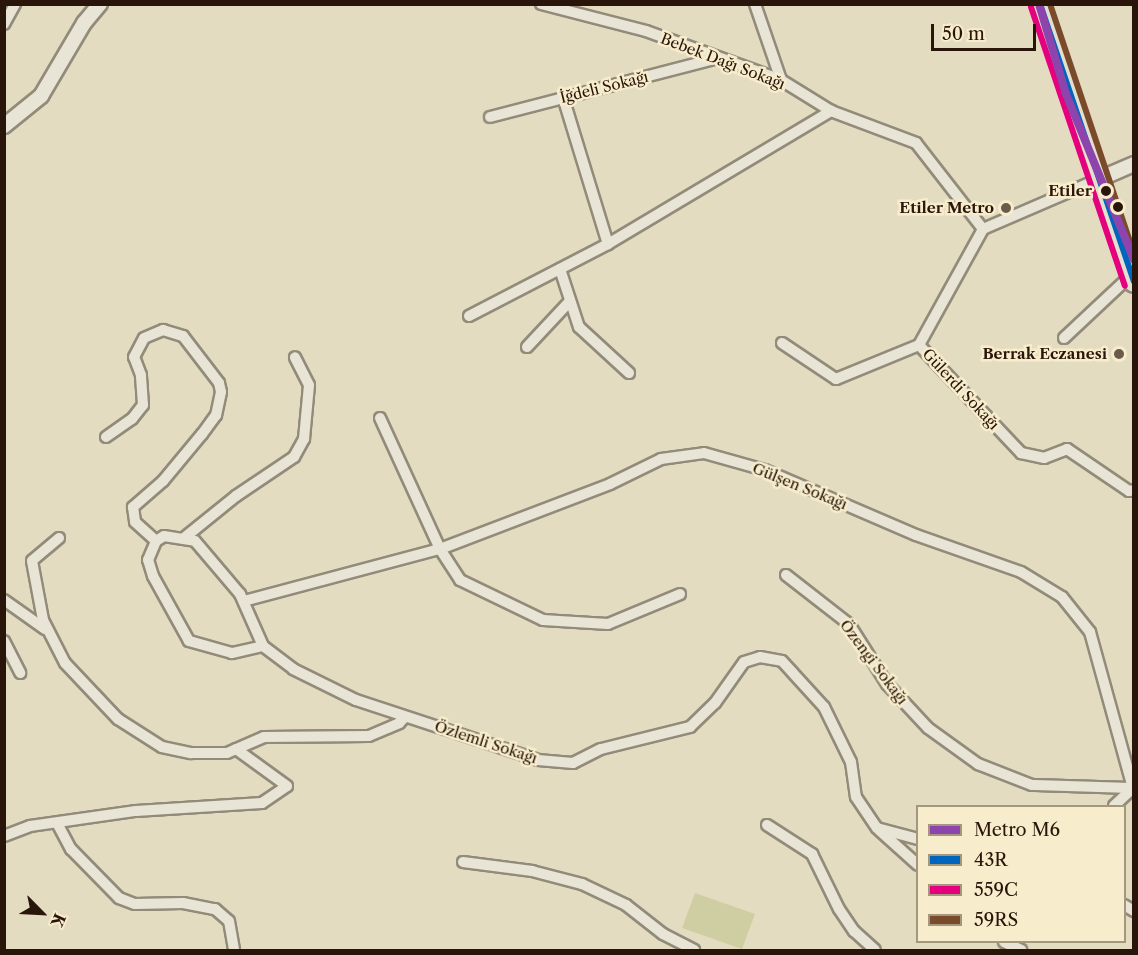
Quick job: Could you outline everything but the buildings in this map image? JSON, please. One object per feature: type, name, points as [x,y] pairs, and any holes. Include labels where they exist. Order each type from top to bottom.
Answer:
[{"type":"main road","points":[[1040,4],[1132,279]]},
{"type":"street","points":[[4,24],[15,4]]},
{"type":"street","points":[[4,126],[41,96],[84,23],[100,4]]},
{"type":"street","name":"Bebek Dağı Sokağı","points":[[541,4],[646,31],[781,80],[831,111],[916,143],[983,229]]},
{"type":"street","points":[[755,4],[781,80]]},
{"type":"street","name":"İğdeli Sokağı","points":[[490,117],[718,57]]},
{"type":"street","points":[[563,97],[608,244]]},
{"type":"street","points":[[469,316],[608,244],[831,111]]},
{"type":"street","points":[[919,345],[983,229],[1134,164]]},
{"type":"street","points":[[560,269],[579,327],[629,373]]},
{"type":"street","points":[[1064,338],[1132,279]]},
{"type":"street","points":[[527,347],[570,301]]},
{"type":"street","points":[[106,437],[132,419],[143,405],[141,375],[134,357],[144,338],[163,330],[183,336],[208,366],[221,392],[216,415],[202,434],[163,481],[133,507],[135,522],[156,541]]},
{"type":"street","name":"Gülerdi Sokağı","points":[[782,343],[836,379],[919,345],[1021,453],[1044,458],[1067,449],[1132,494]]},
{"type":"street","points":[[184,538],[236,496],[294,457],[304,439],[309,385],[295,357]]},
{"type":"street","points":[[380,418],[440,549],[460,580],[543,620],[608,624],[680,594]]},
{"type":"street","name":"Gülşen Sokağı","points":[[244,601],[440,549],[610,484],[661,459],[704,453],[765,470],[916,535],[1021,572],[1062,597],[1090,632],[1133,788]]},
{"type":"street","points":[[164,536],[184,538],[195,541],[244,601],[263,646],[232,653],[189,641],[153,576],[148,560],[156,541],[164,536]]},
{"type":"street","points":[[59,538],[32,561],[43,620],[65,663],[118,719],[162,747],[191,753],[227,753],[264,737],[369,736],[399,723],[405,717]]},
{"type":"street","name":"Özengi Sokağı","points":[[786,575],[849,624],[887,684],[928,728],[978,764],[1032,785],[1133,788]]},
{"type":"street","points":[[4,600],[48,630]]},
{"type":"street","points":[[4,641],[20,673]]},
{"type":"street","name":"Özlemli Sokağı","points":[[263,646],[293,669],[356,700],[538,760],[573,763],[601,749],[690,727],[715,703],[744,662],[760,657],[782,661],[824,707],[851,762],[856,797],[877,828],[916,863]]},
{"type":"street","points":[[4,836],[57,823],[136,812],[262,803],[287,786],[236,749]]},
{"type":"street","points":[[1116,805],[1133,788]]},
{"type":"street","points":[[57,823],[71,849],[119,898],[135,904],[183,903],[215,909],[230,921],[234,951]]},
{"type":"street","points":[[767,825],[812,854],[839,909],[854,931],[875,951]]},
{"type":"street","points":[[877,828],[916,838]]},
{"type":"street","points":[[463,862],[532,871],[582,884],[626,905],[663,934],[694,951]]},
{"type":"street","points":[[1006,943],[1021,951]]},
{"type":"green space","points":[[695,893],[755,914],[742,949],[682,928]]},
{"type":"metro line","name":"M6","points":[[1039,4],[1066,94],[1134,260]]},
{"type":"transit line","name":"43R","points":[[1040,4],[1134,282]]},
{"type":"transit line","name":"59RS","points":[[1050,4],[1134,253]]},
{"type":"transit line","name":"559C","points":[[1031,7],[1125,286]]},
{"type":"place","name":"Etiler","points":[[1106,191]]},
{"type":"place","name":"Etiler Metro","points":[[1006,208]]},
{"type":"place","name":"Berrak Eczanesi","points":[[1119,354]]}]
